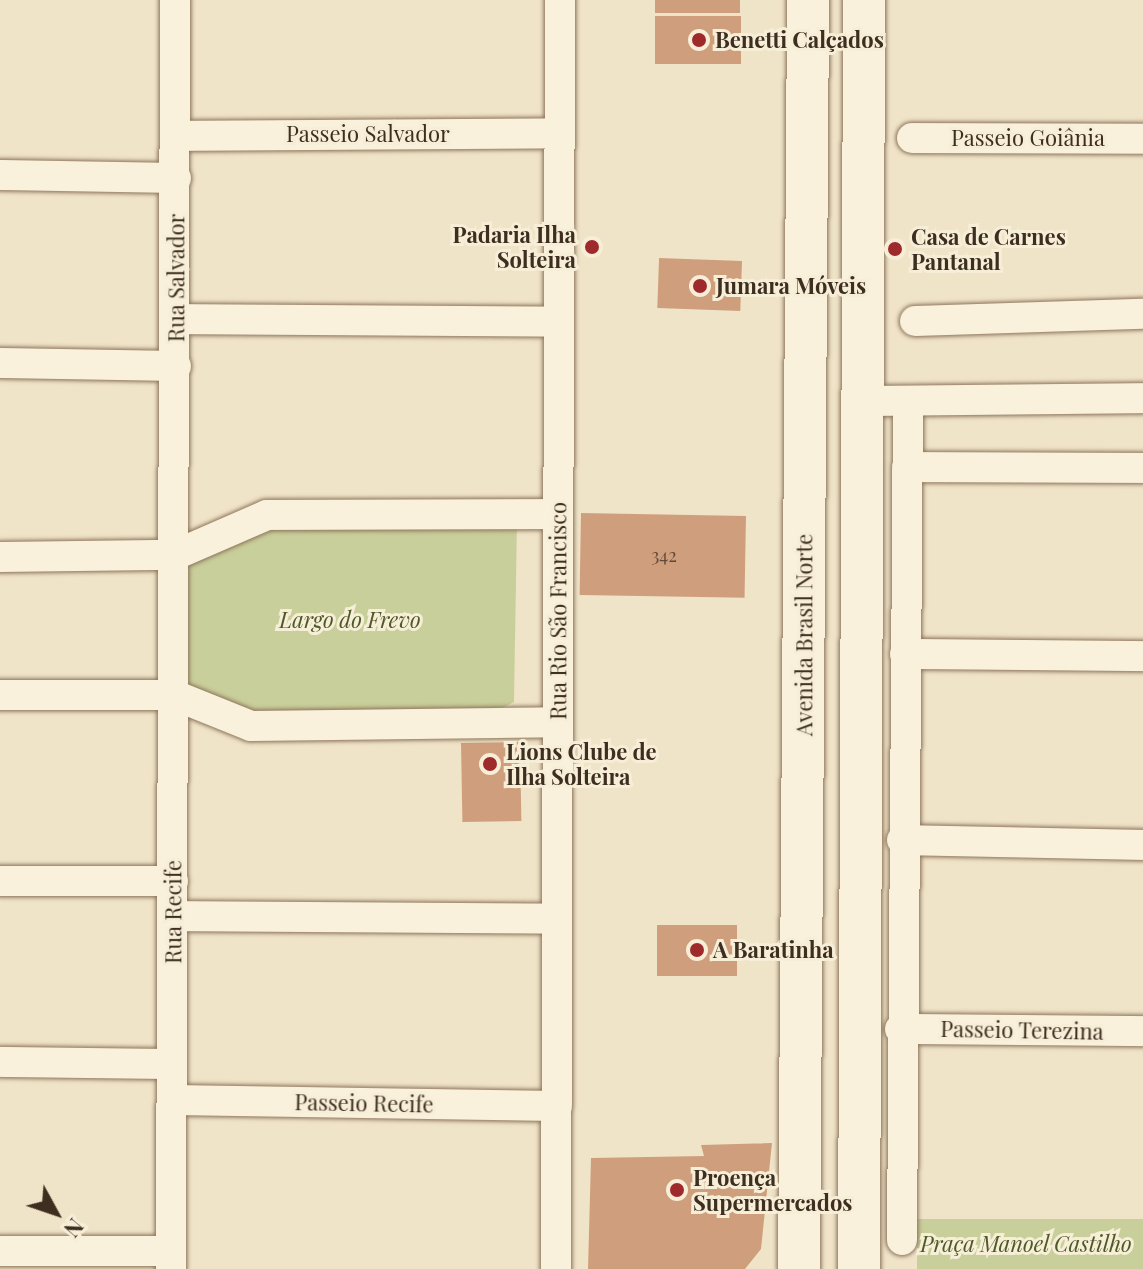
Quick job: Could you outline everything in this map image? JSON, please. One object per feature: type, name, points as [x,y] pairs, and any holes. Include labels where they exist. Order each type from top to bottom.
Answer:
[{"type":"main road","name":"Avenida Brasil Norte","points":[[799,1269],[808,0]]},
{"type":"main road","points":[[859,1269],[860,401],[864,0]]},
{"type":"street","name":"Rua Salvador","points":[[175,0],[175,555]]},
{"type":"street","name":"Rua Rio São Francisco","points":[[556,1269],[560,0]]},
{"type":"street","name":"Passeio Salvador","points":[[176,136],[560,133]]},
{"type":"street","name":"Passeio Goiânia","points":[[912,138],[1143,139]]},
{"type":"street","points":[[0,175],[176,178]]},
{"type":"street","points":[[915,321],[1143,314]]},
{"type":"street","points":[[176,319],[559,322]]},
{"type":"street","points":[[0,363],[176,366]]},
{"type":"street","points":[[860,401],[1143,398]]},
{"type":"street","points":[[902,1240],[900,1029],[908,401]]},
{"type":"street","points":[[907,467],[1143,468]]},
{"type":"street","points":[[0,557],[175,555],[267,515],[558,514]]},
{"type":"street","name":"Rua Recife","points":[[171,1260],[175,555]]},
{"type":"street","points":[[905,654],[1143,656]]},
{"type":"street","points":[[0,695],[174,695],[251,726],[558,722]]},
{"type":"street","points":[[902,840],[1143,845]]},
{"type":"street","points":[[0,881],[173,881]]},
{"type":"street","points":[[173,916],[557,919]]},
{"type":"street","name":"Passeio Terezina","points":[[900,1029],[1143,1031]]},
{"type":"street","points":[[0,1062],[172,1064]]},
{"type":"street","name":"Passeio Recife","points":[[172,1100],[557,1106]]},
{"type":"street","points":[[0,1251],[171,1260]]},
{"type":"green space","name":"Largo do Frevo","points":[[268,521],[517,521],[514,702],[485,717],[249,719],[183,690],[184,560]]},
{"type":"green space","name":"Praça Manoel Castilho","points":[[917,1219],[1143,1219],[1143,1269],[917,1269]]},
{"type":"building","points":[[655,0],[740,0],[740,13],[655,13]]},
{"type":"building","name":"Benetti Calçados","points":[[655,16],[741,16],[741,64],[655,64]]},
{"type":"building","name":"Jumara Móveis","points":[[659,258],[742,261],[740,311],[657,308]]},
{"type":"building","points":[[581,513],[746,516],[745,598],[580,595]]},
{"type":"building","name":"Lions Clube de Ilha Solteira","points":[[520,742],[521,821],[462,822],[461,743]]},
{"type":"building","name":"A Baratinha","points":[[657,925],[737,925],[737,976],[657,976]]},
{"type":"building","name":"Proença Supermercados","points":[[772,1143],[761,1249],[745,1269],[588,1269],[591,1158],[704,1156],[701,1145]]},
{"type":"place","name":"Benetti Calçados","points":[[699,40]]},
{"type":"place","name":"Padaria Ilha Solteira","points":[[592,247]]},
{"type":"place","name":"Casa de Carnes Pantanal","points":[[895,249]]},
{"type":"place","name":"Jumara Móveis","points":[[700,286]]},
{"type":"place","name":"Lions Clube de Ilha Solteira","points":[[490,764]]},
{"type":"place","name":"A Baratinha","points":[[697,950]]},
{"type":"place","name":"Proença Supermercados","points":[[677,1190]]}]
